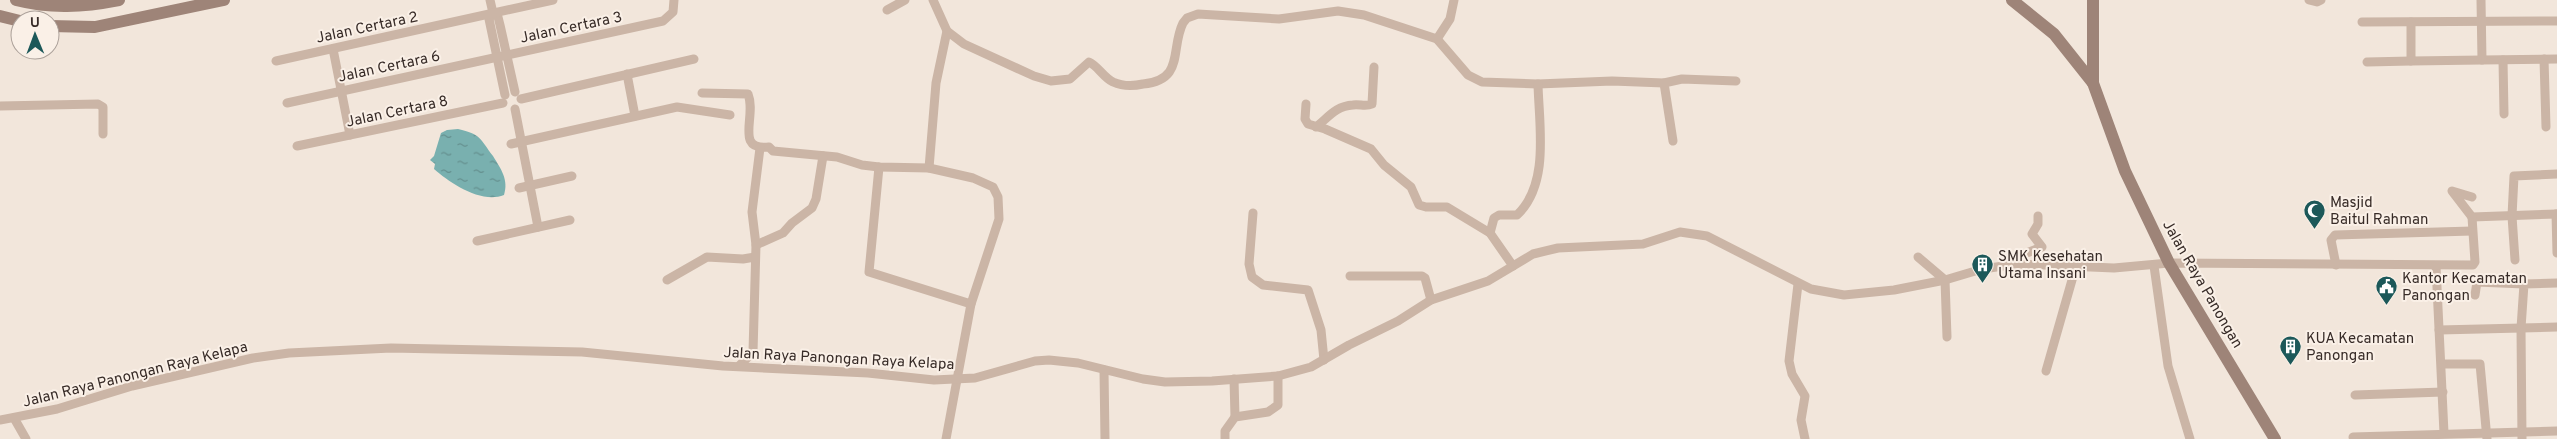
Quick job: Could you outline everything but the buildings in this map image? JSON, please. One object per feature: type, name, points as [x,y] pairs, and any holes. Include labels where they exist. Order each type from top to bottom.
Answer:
[{"type":"main road","points":[[16,0],[62,8],[90,6],[119,0]]},
{"type":"main road","points":[[60,26],[95,27],[224,0]]},
{"type":"main road","name":"Jalan Raya Panongan","points":[[2012,0],[2054,34],[2093,83],[2125,172],[2169,263],[2276,439]]},
{"type":"main road","name":"Jalan Raya Panongan","points":[[2093,0],[2093,83]]},
{"type":"main road","points":[[2078,64],[2093,58]]},
{"type":"street","points":[[490,0],[492,13],[489,19],[504,99],[508,109],[515,109]]},
{"type":"street","name":"Jalan Certara 2","points":[[276,61],[553,0]]},
{"type":"street","name":"Jalan Certara 3","points":[[497,57],[663,21],[669,18],[675,6],[674,0]]},
{"type":"street","points":[[887,10],[905,0]]},
{"type":"street","points":[[933,0],[947,31],[971,49],[1042,80],[1057,81],[1070,79],[1089,62],[1114,82],[1135,85],[1151,83],[1170,73],[1176,60],[1183,23],[1186,18],[1198,14],[1279,19],[1324,12],[1350,12],[1437,39],[1452,54],[1461,68],[1473,78],[1492,83],[1664,83],[1682,79],[1736,81]]},
{"type":"street","points":[[1437,39],[1450,19],[1454,0]]},
{"type":"street","points":[[2309,0],[2316,2],[2321,0]]},
{"type":"street","points":[[2481,0],[2482,60]]},
{"type":"street","points":[[492,13],[498,18],[518,96],[515,109],[538,228]]},
{"type":"street","points":[[2362,22],[2557,21]]},
{"type":"street","points":[[2411,22],[2411,61]]},
{"type":"street","points":[[929,168],[936,83],[947,31]]},
{"type":"street","points":[[333,49],[350,135]]},
{"type":"street","name":"Jalan Certara 6","points":[[287,103],[497,57]]},
{"type":"street","name":"Jalan Certara 8","points":[[297,146],[504,99],[694,59]]},
{"type":"street","points":[[2544,59],[2546,127]]},
{"type":"street","points":[[2503,60],[2504,114]]},
{"type":"street","points":[[2367,62],[2557,60]]},
{"type":"street","points":[[1316,127],[1329,114],[1340,108],[1372,104],[1374,66]]},
{"type":"street","points":[[627,74],[635,116]]},
{"type":"street","points":[[1664,83],[1673,141]]},
{"type":"street","points":[[1490,233],[1494,218],[1499,215],[1517,215],[1525,208],[1536,187],[1539,152],[1538,84]]},
{"type":"street","points":[[702,94],[748,94],[751,104],[749,141],[752,146],[760,148],[769,147],[773,151],[837,157],[862,165],[929,168],[985,182],[993,188],[998,197],[999,219],[971,304],[946,439]]},
{"type":"street","points":[[0,106],[98,104],[103,107],[103,134]]},
{"type":"street","points":[[1306,104],[1306,123],[1371,148],[1387,168],[1411,187],[1415,200],[1421,206],[1446,207],[1490,233],[1513,266]]},
{"type":"street","points":[[511,144],[677,107],[730,115]]},
{"type":"street","points":[[739,366],[753,352],[756,245],[752,212],[760,148]]},
{"type":"street","points":[[756,245],[783,233],[792,223],[812,208],[816,199],[823,156]]},
{"type":"street","points":[[879,167],[869,272],[971,304]]},
{"type":"street","points":[[2515,260],[2512,216],[2514,176],[2557,174]]},
{"type":"street","points":[[519,188],[572,176]]},
{"type":"street","points":[[2336,265],[2331,240],[2335,235],[2472,231],[2472,217],[2452,191],[2472,197]]},
{"type":"street","points":[[1253,214],[1249,256],[1252,277],[1263,285],[1308,290],[1321,330],[1324,360]]},
{"type":"street","points":[[2472,217],[2556,214],[2557,253]]},
{"type":"street","points":[[2018,264],[2019,256],[2042,247],[2032,234],[2038,224],[2038,216]]},
{"type":"street","points":[[477,241],[570,220]]},
{"type":"street","name":"Jalan Raya Panongan Raya Kelapa","points":[[0,420],[253,358],[290,353],[392,348],[582,352],[739,366],[958,380],[994,374],[1035,361],[1063,361],[1165,382],[1278,376],[1305,370],[1398,321],[1431,300],[1479,284],[1533,254],[1546,250],[1643,244],[1680,232],[1694,232],[1750,256],[1798,284],[1826,293],[1844,295],[1894,290],[1945,280],[1982,269],[2018,264],[2114,268],[2154,266],[2169,263],[2473,265],[2475,262],[2472,231]]},
{"type":"street","points":[[1918,256],[1945,280],[1946,337]]},
{"type":"street","points":[[667,280],[707,257],[743,259],[755,257]]},
{"type":"street","points":[[2046,371],[2054,349],[2076,266]]},
{"type":"street","points":[[2154,266],[2168,366],[2189,438]]},
{"type":"street","points":[[2436,266],[2444,432]]},
{"type":"street","points":[[1350,276],[1422,276],[1425,278],[1431,300]]},
{"type":"street","points":[[2475,295],[2478,282],[2557,283]]},
{"type":"street","points":[[1798,284],[1789,361],[1792,374],[1805,396],[1801,420],[1805,439]]},
{"type":"street","points":[[2522,436],[2521,328],[2524,284]]},
{"type":"street","points":[[2439,330],[2557,326]]},
{"type":"street","points":[[2442,364],[2480,364],[2487,436]]},
{"type":"street","points":[[1104,370],[1105,439]]},
{"type":"street","points":[[1225,439],[1225,431],[1230,421],[1235,417],[1268,412],[1275,408],[1279,400],[1278,376]]},
{"type":"street","points":[[1234,379],[1235,417]]},
{"type":"street","points":[[2355,395],[2443,392]]},
{"type":"street","points":[[14,418],[26,439]]},
{"type":"street","points":[[2353,437],[2444,432],[2487,436],[2522,436],[2557,431]]},
{"type":"water","points":[[458,129],[476,135],[493,156],[505,179],[504,195],[486,197],[466,191],[434,169],[435,164],[430,160],[434,156],[441,133],[447,130]]},
{"type":"place","name":"Masjid Baitul Rahman","points":[[2314,230]]},
{"type":"place","name":"SMK Kesehatan Utama Insani","points":[[1982,284]]},
{"type":"place","name":"Kantor Kecamatan Panongan","points":[[2386,306]]},
{"type":"place","name":"KUA Kecamatan Panongan","points":[[2290,366]]}]
